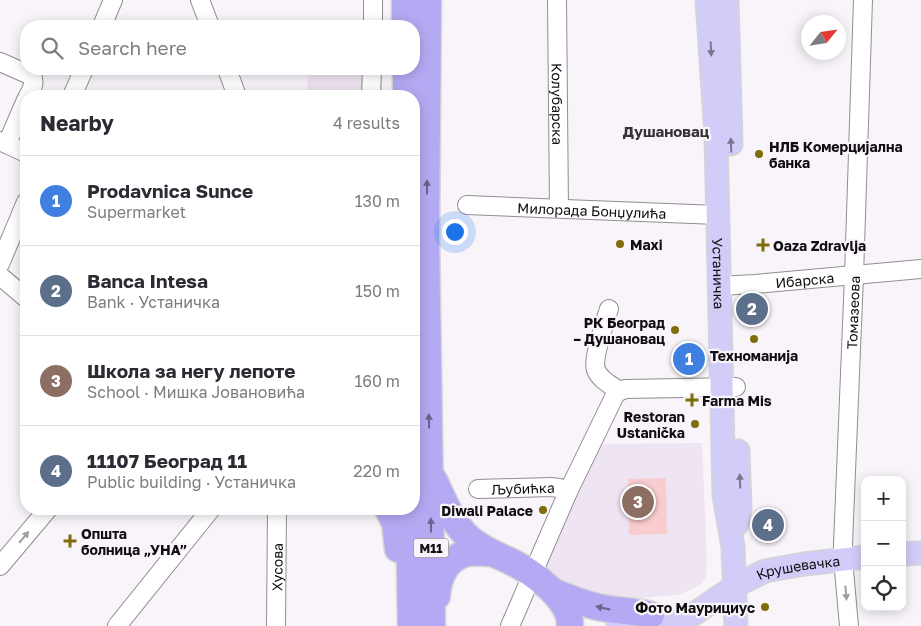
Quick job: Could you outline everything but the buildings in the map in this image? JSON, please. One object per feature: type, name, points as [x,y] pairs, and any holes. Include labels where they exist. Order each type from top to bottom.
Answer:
[{"type":"highway","points":[[405,0],[405,20]]},
{"type":"highway","name":"M11","points":[[428,4],[426,236],[432,626]]},
{"type":"highway","points":[[406,75],[406,90]]},
{"type":"highway","points":[[430,470],[455,523],[471,540],[521,567],[554,592],[602,608],[639,612],[658,620]]},
{"type":"highway","points":[[391,515],[395,523],[399,557],[410,594]]},
{"type":"highway","name":"M11","points":[[409,515],[411,626]]},
{"type":"highway","points":[[432,626],[436,608],[437,587],[445,568],[462,555],[492,553]]},
{"type":"highway","points":[[554,592],[568,612],[570,626]]},
{"type":"main road","name":"Устаничка","points":[[707,0],[716,135],[718,214],[726,286]]},
{"type":"main road","name":"Устаничка","points":[[727,0],[733,186],[726,286],[728,387],[724,495],[733,547],[736,626]]},
{"type":"main road","points":[[906,554],[921,553]]},
{"type":"main road","name":"Крушевачка","points":[[658,620],[688,604],[714,600],[735,586],[770,570],[854,558]]},
{"type":"main road","points":[[618,626],[658,620]]},
{"type":"street","points":[[105,20],[113,0]]},
{"type":"street","points":[[200,0],[208,20]]},
{"type":"street","points":[[373,0],[373,20]]},
{"type":"street","name":"Колубарска","points":[[557,0],[559,208]]},
{"type":"street","name":"Томазеова","points":[[849,626],[854,558],[843,545],[863,0]]},
{"type":"street","points":[[0,62],[20,71]]},
{"type":"street","points":[[30,75],[33,79],[30,90]]},
{"type":"street","points":[[75,90],[81,75]]},
{"type":"street","points":[[229,75],[235,90]]},
{"type":"street","points":[[371,90],[372,75]]},
{"type":"street","points":[[20,111],[3,142],[20,150]]},
{"type":"street","name":"Милорада Бонџулића","points":[[467,205],[718,214]]},
{"type":"street","points":[[0,264],[20,216]]},
{"type":"street","name":"Ибарска","points":[[726,286],[921,269]]},
{"type":"street","points":[[0,276],[20,293]]},
{"type":"street","points":[[608,309],[595,360],[596,370],[602,378],[620,391]]},
{"type":"street","points":[[510,626],[568,492],[616,393],[625,389],[728,387]]},
{"type":"street","name":"Љубићка","points":[[478,488],[551,487],[568,492]]},
{"type":"street","points":[[0,566],[43,515]]},
{"type":"street","points":[[117,626],[205,515]]},
{"type":"street","name":"Хусова","points":[[276,626],[277,515]]},
{"type":"shaded area","points":[[308,75],[382,75],[382,90],[307,90]]},
{"type":"shaded area","points":[[702,443],[707,561],[706,578],[701,584],[678,595],[614,600],[569,586],[543,570],[597,444]]},
{"type":"shaded area","points":[[666,478],[667,534],[629,535],[628,479]]},
{"type":"place","name":"НЛБ Комерцијална банка","points":[[759,154]]},
{"type":"place","name":"Maxi","points":[[620,244]]},
{"type":"place","name":"Oaza Zdravlja","points":[[763,245]]},
{"type":"place","name":"Banca Intesa","points":[[752,309]]},
{"type":"place","name":"РК Београд – Душановац","points":[[675,330]]},
{"type":"place","name":"Техноманија","points":[[754,339]]},
{"type":"place","name":"Prodavnica Sunce","points":[[689,359]]},
{"type":"place","name":"Farma Mis","points":[[692,400]]},
{"type":"place","name":"Restoran Ustanička","points":[[695,424]]},
{"type":"place","name":"Школа за негу лепоте","points":[[638,502]]},
{"type":"place","name":"Diwali Palace","points":[[543,510]]},
{"type":"place","name":"11107 Београд 11","points":[[768,525]]},
{"type":"place","name":"Општа болница „УНА”","points":[[70,541]]},
{"type":"place","name":"Фото Маурициус","points":[[765,607]]},
{"type":"district","name":"Душановац","points":[[666,131]]}]
